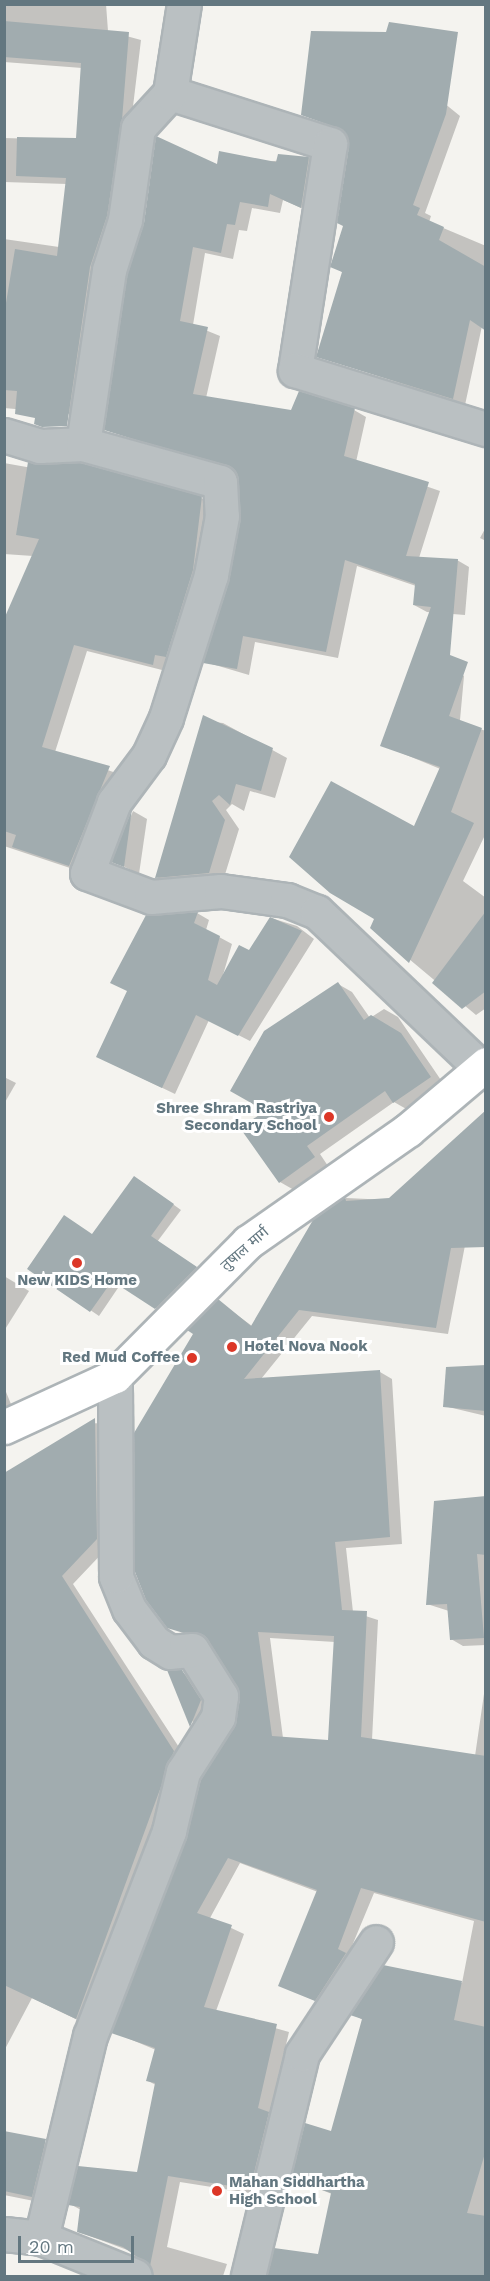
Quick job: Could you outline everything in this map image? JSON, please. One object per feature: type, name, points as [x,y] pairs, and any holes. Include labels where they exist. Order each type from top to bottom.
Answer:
[{"type":"street","points":[[83,444],[108,270],[125,220],[138,128],[170,93],[184,4]]},
{"type":"street","points":[[170,93],[330,144],[295,370],[486,429]]},
{"type":"street","points":[[4,435],[40,446],[83,444],[220,482],[222,516],[211,575],[166,718],[149,755],[114,802],[87,873],[151,897],[221,891],[287,900],[317,912],[483,1065]]},
{"type":"street","name":"तुषाल मार्ग","points":[[4,1427],[115,1376],[248,1242],[408,1130],[483,1065]]},
{"type":"street","points":[[41,2238],[90,2036],[169,1832],[183,1772],[218,1718],[221,1696],[192,1650],[170,1652],[154,1642],[129,1609],[116,1576],[115,1376]]},
{"type":"street","points":[[248,2277],[302,2054],[376,1942]]},
{"type":"street","points":[[4,2234],[41,2238],[135,2277]]},
{"type":"building","points":[[4,21],[129,32],[122,120],[107,216],[90,267],[67,426],[42,427],[34,424],[35,418],[15,414],[17,391],[4,390],[4,315],[15,249],[57,256],[66,178],[16,176],[17,137],[76,138],[81,63],[4,57]]},
{"type":"building","points":[[389,22],[458,32],[446,114],[413,205],[420,208],[417,215],[444,227],[439,240],[486,267],[486,331],[470,320],[453,399],[316,357],[342,272],[330,267],[343,226],[337,223],[349,146],[343,130],[301,115],[311,31],[386,32]]},
{"type":"building","points":[[156,136],[217,164],[219,151],[276,162],[278,154],[309,157],[301,208],[270,194],[268,207],[240,202],[235,225],[227,224],[221,253],[193,247],[180,321],[208,327],[193,394],[291,410],[299,391],[355,408],[344,456],[429,482],[406,556],[458,559],[450,655],[468,662],[449,716],[482,728],[451,812],[474,823],[409,963],[370,928],[374,919],[330,893],[289,857],[331,781],[414,826],[440,767],[380,746],[431,607],[413,605],[415,584],[345,560],[326,652],[243,636],[237,669],[203,663],[229,581],[240,519],[235,471],[104,430],[127,274],[144,223]]},
{"type":"building","points":[[28,462],[81,463],[202,496],[193,570],[166,657],[155,655],[153,665],[74,645],[42,747],[110,766],[69,866],[12,847],[16,835],[4,831],[4,619],[39,539],[16,535]]},
{"type":"building","points":[[203,715],[273,748],[261,791],[236,784],[230,805],[219,795],[212,801],[225,820],[209,873],[155,878]]},
{"type":"building","points":[[132,809],[124,867],[111,862]]},
{"type":"building","points":[[486,911],[486,991],[462,1009],[432,983]]},
{"type":"building","points":[[198,912],[194,923],[220,936],[208,980],[217,985],[239,945],[249,950],[270,917],[302,931],[238,1036],[196,1015],[162,1088],[96,1057],[127,991],[110,983],[146,915]]},
{"type":"building","points":[[338,982],[364,1020],[371,1015],[401,1033],[431,1077],[393,1103],[385,1091],[307,1146],[315,1157],[279,1183],[240,1128],[265,1111],[230,1091],[264,1031]]},
{"type":"building","points":[[486,1110],[486,1247],[451,1248],[436,1328],[299,1310],[244,1379],[380,1370],[390,1537],[335,1542],[342,1610],[367,1611],[361,1737],[486,1756],[486,1922],[361,1888],[338,1949],[346,1953],[315,2001],[278,1986],[317,1890],[228,1858],[197,1913],[232,1925],[204,2007],[277,2024],[258,2108],[269,2112],[250,2189],[168,2176],[150,2266],[123,2247],[77,2232],[80,2207],[68,2205],[78,2166],[137,2172],[155,2083],[146,2081],[155,2048],[111,2033],[186,1838],[201,1779],[234,1727],[240,1699],[207,1640],[167,1628],[146,1600],[135,1572],[134,1433],[193,1334],[187,1330],[218,1299],[251,1326],[313,1220],[345,1197],[346,1201],[389,1198]],"holes":[[[258,1632],[334,1636],[328,1740],[272,1736]]]},
{"type":"building","points":[[134,1176],[174,1204],[151,1236],[197,1267],[155,1309],[112,1281],[90,1312],[27,1269],[64,1215],[92,1234]]},
{"type":"building","points":[[486,1365],[486,1411],[443,1407],[446,1367]]},
{"type":"building","points":[[95,1418],[97,1539],[62,1576],[174,1751],[76,2019],[4,1985],[4,1473]]},
{"type":"building","points":[[486,1496],[486,1555],[477,1554],[484,1638],[450,1640],[447,1604],[426,1605],[434,1501]]},
{"type":"building","points":[[167,1670],[182,1670],[201,1700],[190,1727]]},
{"type":"building","points":[[383,1965],[462,1981],[454,2020],[486,2027],[486,2150],[467,2213],[486,2216],[486,2277],[267,2277],[274,2248],[318,2254],[331,2193],[291,2179],[305,2123],[331,2131],[362,2019],[350,2015]]},
{"type":"building","points":[[4,2131],[46,2139],[32,2197],[4,2191]]},
{"type":"place","name":"Shree Shram Rastriya Secondary School","points":[[329,1117]]},
{"type":"place","name":"New KIDS Home","points":[[77,1263]]},
{"type":"place","name":"Hotel Nova Nook","points":[[232,1347]]},
{"type":"place","name":"Red Mud Coffee","points":[[192,1358]]},
{"type":"place","name":"Mahan Siddhartha High School","points":[[217,2191]]}]
